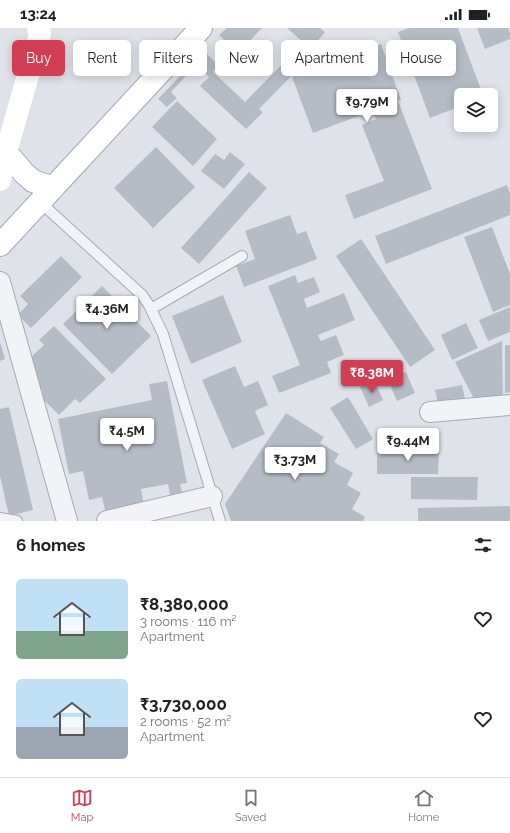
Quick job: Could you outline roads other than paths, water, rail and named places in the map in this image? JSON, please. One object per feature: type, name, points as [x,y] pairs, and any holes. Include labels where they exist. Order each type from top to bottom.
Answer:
[{"type":"main road","points":[[0,245],[201,28]]},
{"type":"main road","points":[[0,180],[6,152],[40,30]]},
{"type":"main road","points":[[6,152],[24,173],[47,195]]},
{"type":"street","points":[[0,282],[67,521]]},
{"type":"street","points":[[430,412],[510,405]]},
{"type":"street","points":[[107,521],[212,496]]},
{"type":"lane","points":[[47,195],[142,295],[151,309],[163,334],[220,521]]},
{"type":"lane","points":[[151,309],[242,256]]},
{"type":"lane","points":[[0,518],[18,521]]}]
